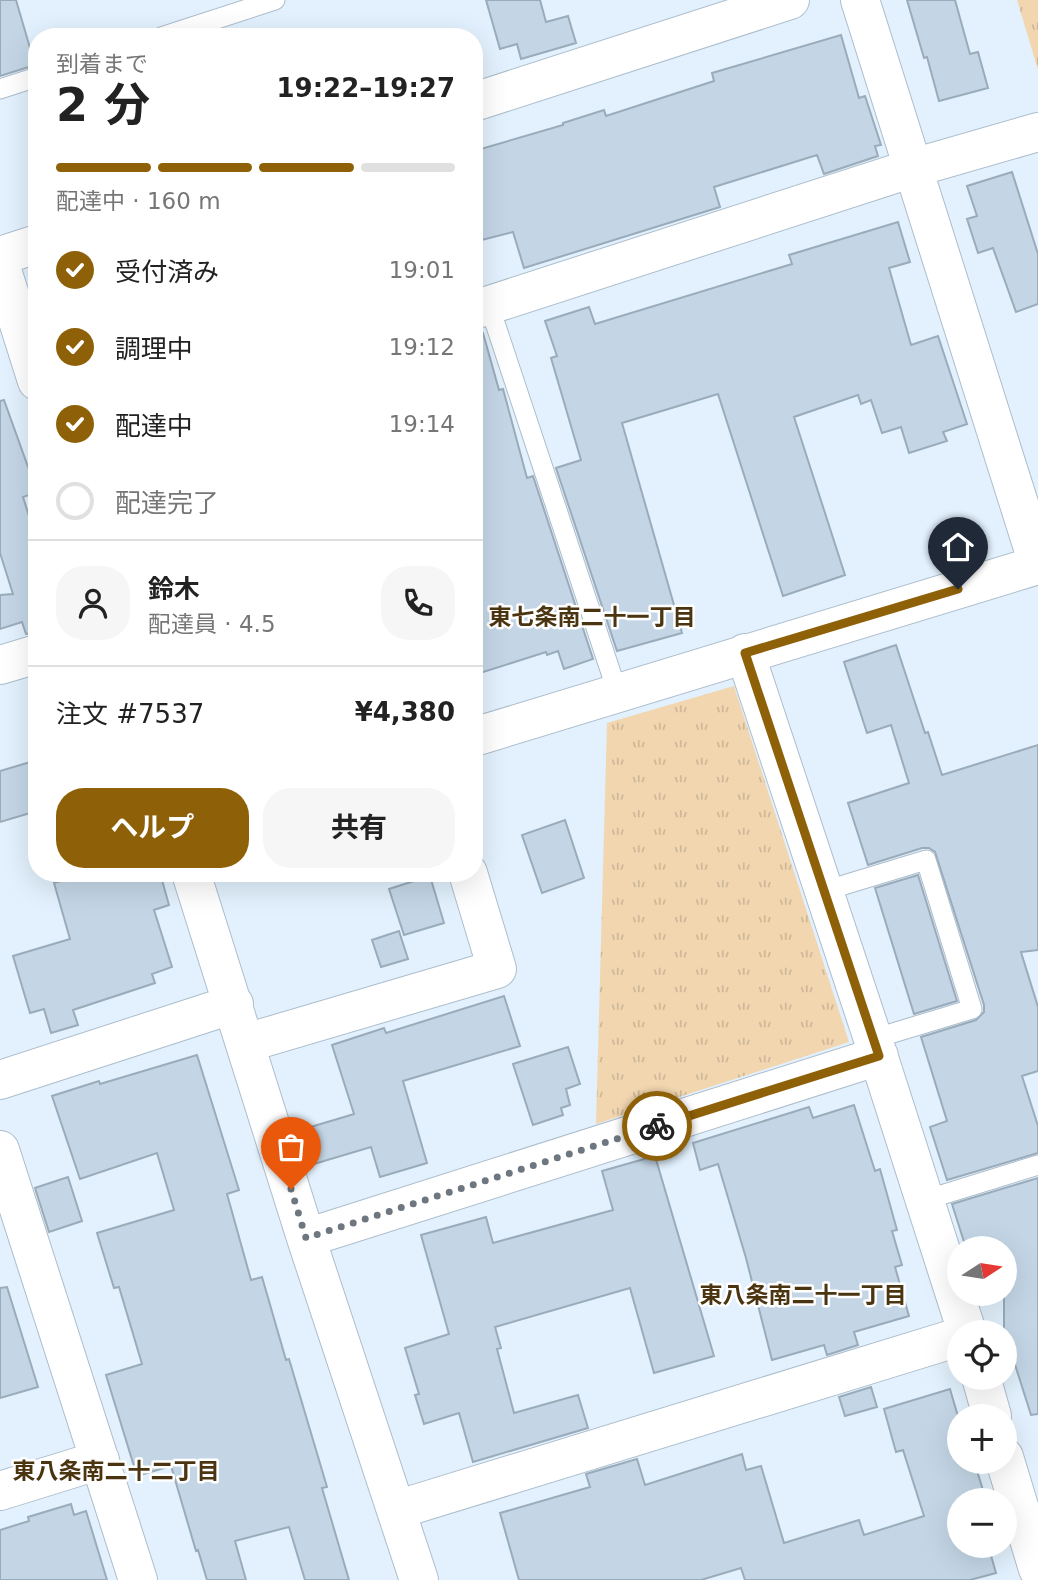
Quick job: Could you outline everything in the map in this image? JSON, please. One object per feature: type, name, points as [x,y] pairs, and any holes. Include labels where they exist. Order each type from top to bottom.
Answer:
[{"type":"street","points":[[483,99],[790,0]]},
{"type":"street","points":[[483,734],[1038,564],[860,0]]},
{"type":"street","points":[[483,308],[913,168],[1038,132]]},
{"type":"street","points":[[0,256],[28,247]]},
{"type":"street","points":[[0,264],[28,353]]},
{"type":"street","points":[[745,653],[963,1320]]},
{"type":"street","points":[[0,665],[28,657]]},
{"type":"street","points":[[194,882],[306,1238],[419,1580]]},
{"type":"street","points":[[246,1043],[497,969],[471,882]]},
{"type":"street","points":[[0,1080],[234,1004]]},
{"type":"street","points":[[306,1238],[876,1048]]},
{"type":"street","points":[[0,1150],[138,1580]]},
{"type":"street","points":[[396,1510],[947,1341]]},
{"type":"street","points":[[0,1491],[100,1460]]},
{"type":"street","points":[[1009,1474],[1038,1569]]},
{"type":"lane","points":[[189,28],[275,0]]},
{"type":"lane","points":[[0,89],[28,80]]},
{"type":"lane","points":[[483,311],[618,694]]},
{"type":"lane","points":[[824,891],[926,860],[972,1009],[876,1048]]},
{"type":"lane","points":[[925,1200],[1038,1166]]},
{"type":"green space","points":[[1017,0],[1038,0],[1038,70]]},
{"type":"green space","points":[[734,686],[849,1042],[596,1124],[607,723]]},
{"type":"building","points":[[0,0],[16,0],[28,41],[28,67],[0,76]]},
{"type":"building","points":[[486,0],[540,0],[546,22],[568,16],[576,43],[521,59],[517,44],[500,49]]},
{"type":"building","points":[[907,0],[955,0],[970,54],[978,52],[988,88],[939,101]]},
{"type":"building","points":[[841,35],[859,98],[865,96],[881,145],[875,146],[878,156],[824,174],[817,155],[714,187],[720,207],[524,268],[513,232],[483,240],[483,148],[604,110],[606,116],[714,81],[712,73]]},
{"type":"building","points":[[1012,172],[1038,254],[1038,304],[1016,312],[993,248],[978,253],[967,219],[977,216],[967,186]]},
{"type":"building","points":[[898,222],[910,262],[889,268],[911,345],[938,336],[967,424],[943,432],[947,441],[909,453],[901,427],[882,433],[871,400],[861,404],[858,395],[794,417],[845,575],[783,596],[718,394],[622,423],[682,633],[617,651],[556,468],[581,460],[551,358],[557,356],[545,321],[589,307],[595,324],[792,264],[789,255]]},
{"type":"building","points":[[483,333],[499,390],[503,389],[527,478],[533,476],[593,659],[564,669],[558,651],[547,655],[546,652],[483,672]]},
{"type":"building","points":[[4,400],[28,467],[28,495],[23,497],[28,513],[28,634],[22,622],[0,629],[0,595],[13,594],[0,553],[0,401]]},
{"type":"building","points":[[896,645],[942,775],[1038,745],[1038,950],[1021,952],[1038,1007],[1038,1071],[1022,1076],[1038,1126],[1038,1153],[947,1180],[930,1127],[947,1121],[921,1037],[976,1020],[984,1012],[984,1005],[935,852],[922,848],[868,865],[848,803],[909,783],[891,725],[867,733],[844,662]]},
{"type":"building","points":[[28,763],[28,814],[0,822],[0,771]]},
{"type":"building","points":[[565,820],[584,878],[542,893],[522,835]]},
{"type":"building","points":[[918,875],[957,1001],[914,1014],[875,888]]},
{"type":"building","points":[[163,882],[169,905],[154,910],[172,967],[152,974],[155,983],[73,1010],[78,1025],[51,1033],[44,1009],[30,1013],[13,956],[70,939],[54,883]]},
{"type":"building","points":[[411,882],[432,882],[444,923],[404,935],[389,889]]},
{"type":"building","points":[[399,931],[408,959],[381,967],[372,940]]},
{"type":"building","points":[[504,996],[520,1046],[403,1081],[427,1163],[380,1177],[371,1147],[314,1164],[304,1129],[354,1114],[332,1045],[384,1028],[386,1033]]},
{"type":"building","points":[[568,1047],[580,1084],[566,1089],[570,1105],[561,1108],[563,1115],[533,1125],[513,1064]]},
{"type":"building","points":[[197,1055],[239,1190],[227,1194],[251,1280],[262,1277],[286,1360],[289,1359],[327,1487],[322,1488],[349,1580],[305,1580],[289,1527],[235,1541],[246,1580],[207,1580],[171,1466],[137,1476],[106,1375],[142,1364],[119,1287],[114,1288],[97,1233],[174,1210],[157,1153],[80,1179],[52,1096]]},
{"type":"building","points":[[854,1105],[875,1171],[880,1169],[897,1230],[892,1231],[902,1265],[895,1267],[909,1316],[854,1332],[858,1345],[827,1355],[824,1345],[772,1360],[718,1164],[700,1170],[693,1143],[809,1107],[813,1118]]},
{"type":"building","points":[[655,1156],[714,1356],[654,1373],[630,1288],[495,1327],[501,1348],[497,1349],[514,1413],[578,1395],[588,1428],[473,1462],[459,1413],[424,1424],[415,1395],[419,1394],[405,1348],[449,1334],[421,1235],[486,1217],[493,1243],[613,1210],[602,1171]]},
{"type":"building","points":[[68,1177],[82,1221],[49,1232],[35,1188]]},
{"type":"building","points":[[1038,1178],[1038,1414],[1031,1415],[1017,1371],[1017,1320],[1004,1320],[1004,1306],[1017,1306],[1017,1236],[962,1236],[952,1204]]},
{"type":"building","points":[[7,1287],[38,1387],[0,1398],[0,1288]]},
{"type":"building","points":[[871,1387],[877,1407],[845,1416],[839,1397]]},
{"type":"building","points":[[950,1390],[954,1404],[947,1404],[947,1474],[978,1474],[982,1488],[947,1488],[947,1558],[992,1558],[996,1573],[970,1580],[745,1580],[741,1568],[701,1580],[519,1580],[500,1513],[590,1487],[586,1474],[637,1459],[645,1485],[742,1454],[746,1470],[761,1466],[784,1543],[859,1520],[864,1535],[924,1516],[903,1450],[896,1452],[884,1409]]},
{"type":"building","points":[[71,1504],[74,1515],[86,1511],[107,1580],[0,1580],[0,1530],[29,1521],[28,1517]]},
{"type":"way so far","points":[[291,1189],[306,1238],[657,1126]]},
{"type":"district","name":"東七条南二十一丁目","points":[[592,617]]},
{"type":"district","name":"東八条南二十一丁目","points":[[803,1295]]},
{"type":"district","name":"東八条南二十二丁目","points":[[116,1471]]},
{"type":"route","points":[[657,1126],[879,1056],[745,653],[958,589]]}]
